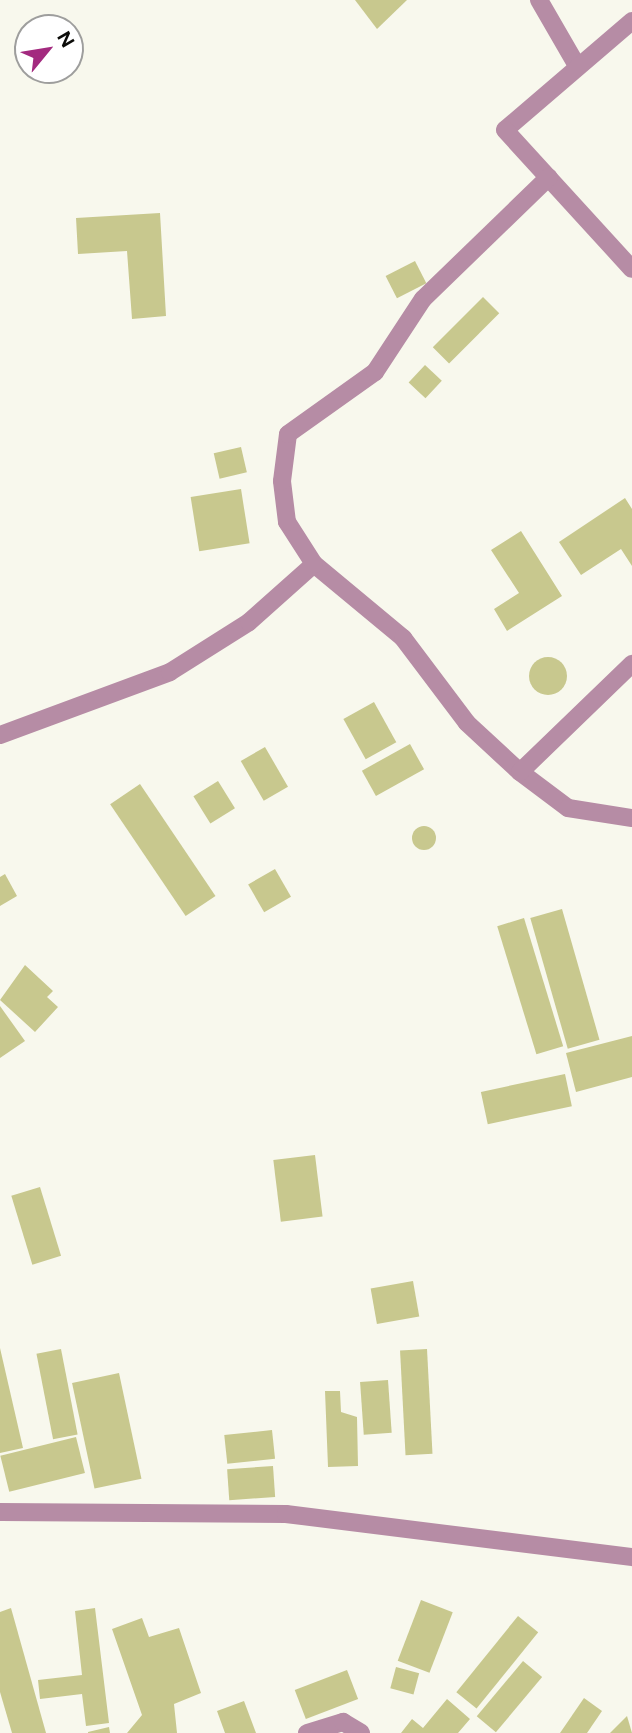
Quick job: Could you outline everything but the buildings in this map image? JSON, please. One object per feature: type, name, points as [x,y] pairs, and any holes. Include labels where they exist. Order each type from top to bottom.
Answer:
[{"type":"street","points":[[539,0],[576,64]]},
{"type":"street","points":[[632,21],[576,64],[505,130],[632,269]]},
{"type":"street","points":[[549,177],[441,279],[375,372],[288,434],[282,481],[287,523],[314,564],[403,639],[467,723],[520,772],[568,808],[632,818]]},
{"type":"street","points":[[0,735],[170,672],[249,622],[314,564]]},
{"type":"street","points":[[520,772],[632,664]]},
{"type":"street","points":[[0,1512],[286,1514],[632,1557]]},
{"type":"street","points":[[307,1733],[343,1722],[361,1733]]}]
